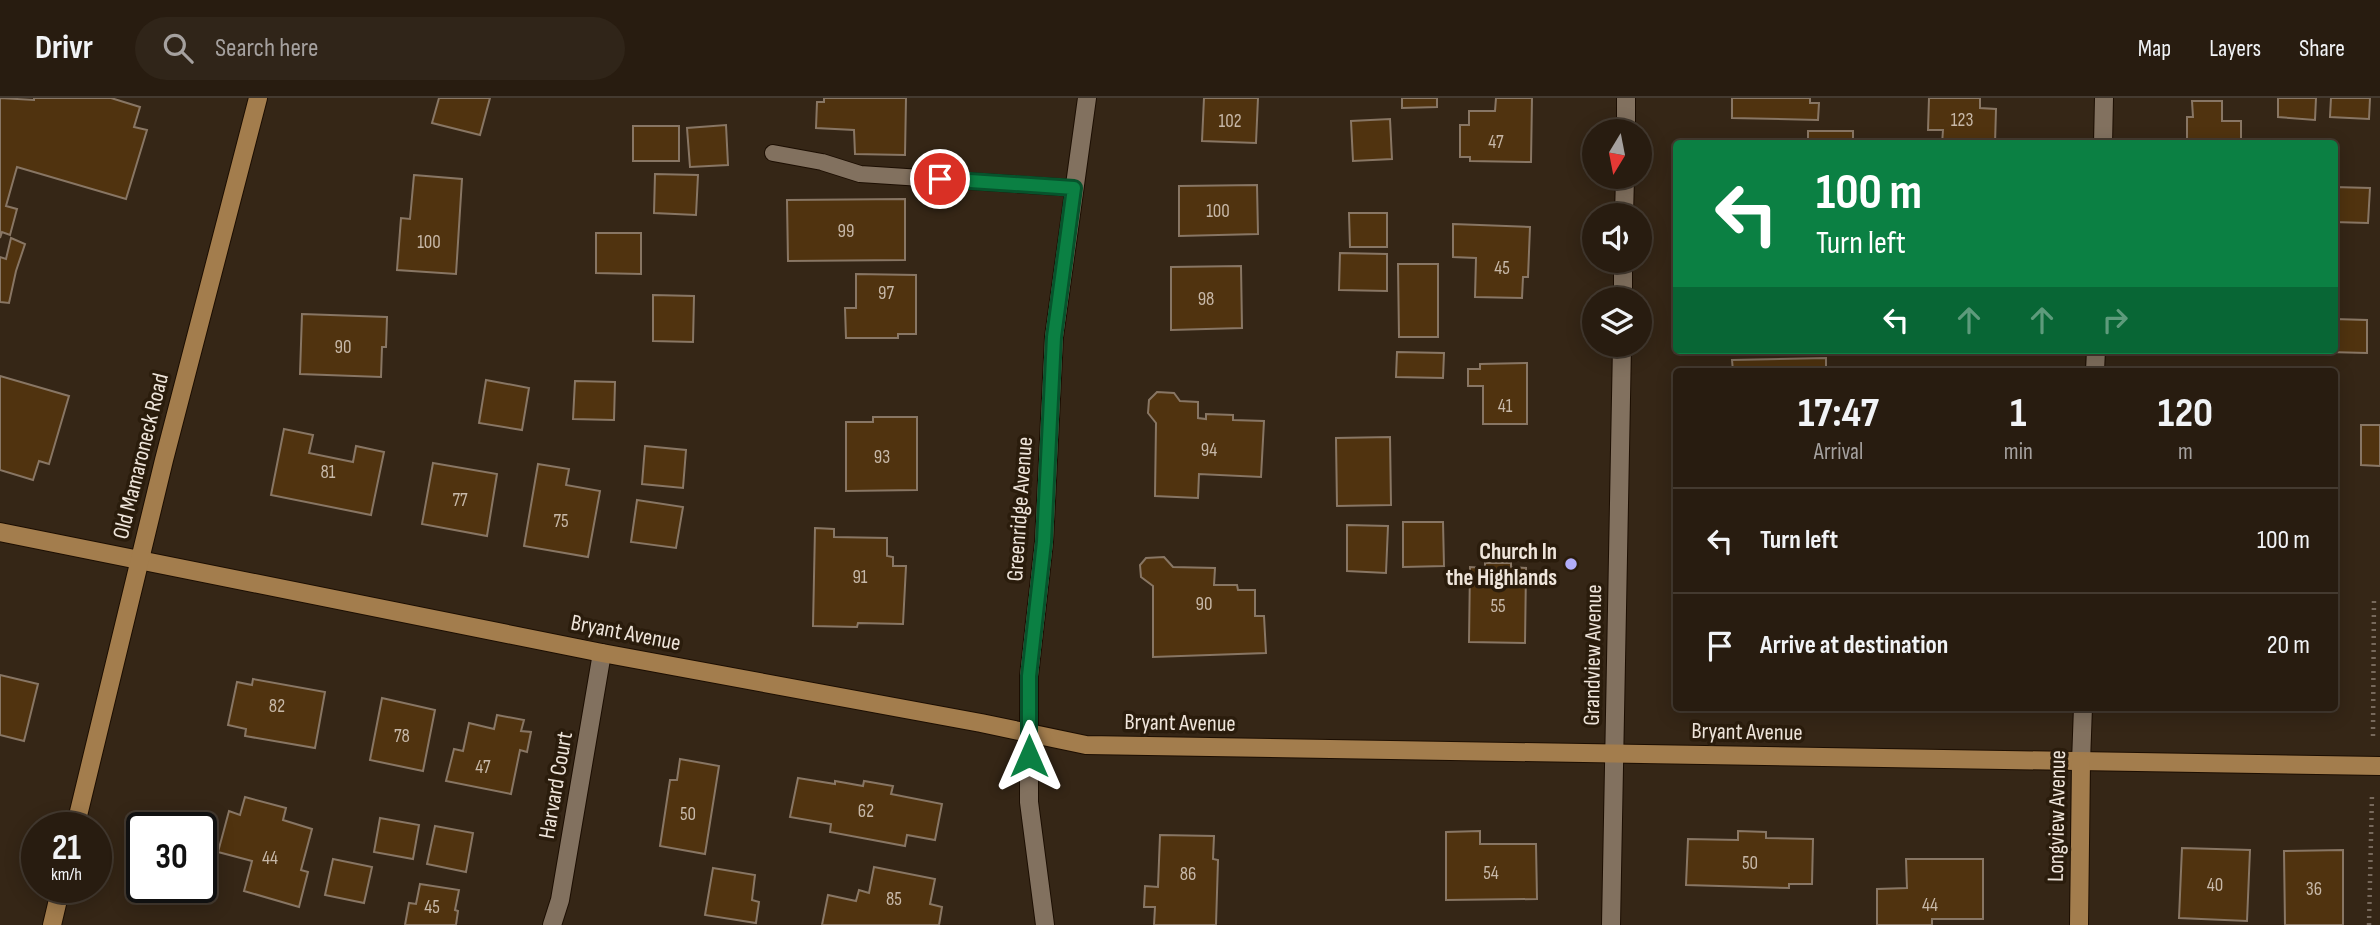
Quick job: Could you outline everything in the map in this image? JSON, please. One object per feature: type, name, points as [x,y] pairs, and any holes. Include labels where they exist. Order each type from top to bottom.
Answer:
[{"type":"street","name":"Old Mamaroneck Road","points":[[79,812],[139,561],[258,98]]},
{"type":"street","name":"Greenridge Avenue","points":[[1045,925],[1029,802],[1029,676],[1044,542],[1054,337],[1087,98]]},
{"type":"street","points":[[1626,98],[1626,119]]},
{"type":"street","points":[[2103,140],[2104,98]]},
{"type":"street","name":"Grandview Avenue","points":[[1611,925],[1622,357]]},
{"type":"street","name":"Bryant Avenue","points":[[0,532],[602,653],[1086,745],[2380,766]]},
{"type":"street","name":"Harvard Court","points":[[552,925],[560,900],[602,653]]},
{"type":"street","name":"Longview Avenue","points":[[2079,925],[2083,711]]},
{"type":"street","points":[[52,925],[57,903]]},
{"type":"lane","points":[[773,153],[822,162],[860,174],[1074,188]]},
{"type":"building","points":[[0,98],[111,98],[140,107],[134,127],[147,130],[126,199],[17,167],[6,206],[17,209],[10,235],[2,232],[0,238]]},
{"type":"building","points":[[439,98],[490,98],[480,135],[432,123]]},
{"type":"building","points":[[824,98],[906,98],[905,155],[855,154],[854,130],[816,128],[817,102],[824,102]]},
{"type":"building","points":[[1204,98],[1258,98],[1256,143],[1202,141]]},
{"type":"building","points":[[1402,98],[1437,98],[1437,107],[1402,108]]},
{"type":"building","points":[[1496,98],[1532,98],[1531,162],[1470,161],[1470,157],[1460,157],[1460,125],[1469,125],[1469,111],[1495,111]]},
{"type":"building","points":[[1732,98],[1810,98],[1810,103],[1819,103],[1818,120],[1732,118]]},
{"type":"building","points":[[1929,98],[1980,98],[1980,108],[1996,109],[1995,140],[1942,140],[1943,130],[1928,130]]},
{"type":"building","points":[[2278,98],[2316,98],[2315,120],[2278,117]]},
{"type":"building","points":[[2331,98],[2370,98],[2369,119],[2330,117]]},
{"type":"building","points":[[2192,101],[2222,101],[2222,121],[2241,121],[2241,140],[2187,140],[2187,117],[2193,117]]},
{"type":"building","points":[[1390,119],[1392,159],[1353,161],[1351,121]]},
{"type":"building","points":[[726,125],[728,165],[690,167],[687,128]]},
{"type":"building","points":[[633,126],[679,126],[679,161],[633,161]]},
{"type":"building","points":[[1808,131],[1853,131],[1853,140],[1808,140]]},
{"type":"building","points":[[655,174],[698,175],[696,215],[654,213]]},
{"type":"building","points":[[414,175],[462,179],[456,274],[397,270],[401,218],[410,219]]},
{"type":"building","points":[[1257,185],[1258,234],[1179,236],[1179,186]]},
{"type":"building","points":[[2338,187],[2370,188],[2368,223],[2338,222]]},
{"type":"building","points":[[905,199],[905,260],[788,261],[787,200]]},
{"type":"building","points":[[1349,213],[1387,213],[1387,247],[1350,247]]},
{"type":"building","points":[[1453,224],[1530,227],[1528,277],[1523,277],[1522,298],[1475,297],[1476,258],[1453,257]]},
{"type":"building","points":[[596,233],[641,233],[641,274],[596,273]]},
{"type":"building","points":[[11,238],[25,244],[9,303],[0,302],[0,257],[6,259]]},
{"type":"building","points":[[1340,253],[1387,254],[1387,291],[1339,290]]},
{"type":"building","points":[[1398,264],[1438,264],[1438,337],[1399,337]]},
{"type":"building","points":[[1241,266],[1242,328],[1171,330],[1171,267]]},
{"type":"building","points":[[856,274],[916,275],[916,334],[898,334],[898,338],[846,338],[845,308],[856,308]]},
{"type":"building","points":[[653,295],[694,296],[693,342],[653,341]]},
{"type":"building","points":[[302,314],[387,317],[381,377],[300,374]]},
{"type":"building","points":[[2338,319],[2367,320],[2367,353],[2338,352]]},
{"type":"building","points":[[1397,352],[1444,353],[1443,378],[1396,377]]},
{"type":"building","points":[[1826,358],[1826,368],[1733,368],[1732,360]]},
{"type":"building","points":[[1527,363],[1527,424],[1483,424],[1483,386],[1468,386],[1468,369],[1480,369],[1480,364]]},
{"type":"building","points":[[0,376],[69,396],[49,464],[39,461],[33,480],[0,470]]},
{"type":"building","points":[[486,380],[529,388],[522,430],[479,423]]},
{"type":"building","points":[[575,381],[615,382],[614,420],[573,419]]},
{"type":"building","points":[[1157,392],[1174,393],[1180,401],[1198,402],[1198,418],[1206,419],[1206,414],[1233,415],[1233,420],[1264,421],[1261,477],[1199,474],[1198,498],[1155,496],[1156,423],[1148,413],[1149,400]]},
{"type":"building","points":[[873,417],[917,417],[917,490],[846,491],[846,422],[873,422]]},
{"type":"building","points":[[2361,425],[2380,425],[2380,466],[2361,465]]},
{"type":"building","points":[[284,429],[313,435],[309,453],[353,462],[356,446],[384,452],[371,515],[271,495]]},
{"type":"building","points":[[1390,437],[1391,505],[1337,506],[1336,438]]},
{"type":"building","points":[[645,446],[686,450],[683,488],[642,484]]},
{"type":"building","points":[[433,463],[497,474],[487,536],[422,524]]},
{"type":"building","points":[[538,464],[569,469],[566,485],[600,491],[588,557],[524,546]]},
{"type":"building","points":[[637,500],[683,507],[676,548],[631,542]]},
{"type":"building","points":[[1403,522],[1443,522],[1444,566],[1403,567]]},
{"type":"building","points":[[1347,525],[1388,526],[1386,573],[1347,571]]},
{"type":"building","points":[[815,528],[834,529],[834,537],[887,538],[887,556],[893,557],[893,566],[906,566],[903,624],[813,626]]},
{"type":"building","points":[[1164,557],[1173,567],[1215,568],[1214,585],[1237,585],[1238,590],[1255,590],[1255,616],[1264,616],[1266,653],[1153,657],[1153,586],[1141,577],[1140,565],[1146,558]]},
{"type":"building","points":[[1485,563],[1511,563],[1511,567],[1526,568],[1525,643],[1469,642],[1470,567],[1485,568]]},
{"type":"building","points":[[0,675],[38,684],[24,741],[0,735]]},
{"type":"building","points":[[253,679],[325,692],[315,748],[245,736],[246,729],[228,725],[237,682],[252,685]]},
{"type":"building","points":[[382,698],[435,710],[423,771],[370,760]]},
{"type":"building","points":[[497,715],[524,720],[521,731],[531,732],[527,752],[520,750],[511,794],[446,781],[454,749],[463,751],[469,723],[494,729]]},
{"type":"building","points":[[680,759],[719,766],[705,854],[660,846],[670,780],[677,780]]},
{"type":"building","points":[[798,778],[835,784],[835,781],[863,786],[864,781],[893,786],[891,794],[942,804],[935,840],[907,835],[905,846],[830,832],[831,824],[790,817]]},
{"type":"building","points":[[245,797],[286,808],[283,820],[312,829],[301,870],[308,872],[299,907],[244,891],[252,861],[218,852],[229,811],[240,815]]},
{"type":"building","points":[[380,818],[419,825],[413,859],[374,852]]},
{"type":"building","points":[[435,826],[473,833],[466,872],[427,864]]},
{"type":"building","points":[[1480,831],[1480,844],[1536,844],[1537,899],[1446,900],[1446,832]]},
{"type":"building","points":[[1738,831],[1766,832],[1766,838],[1813,839],[1812,884],[1789,884],[1789,888],[1686,885],[1688,839],[1738,840]]},
{"type":"building","points":[[1160,835],[1214,836],[1213,859],[1218,860],[1216,925],[1154,925],[1155,907],[1144,907],[1145,886],[1158,887]]},
{"type":"building","points":[[2182,848],[2250,850],[2247,921],[2179,918]]},
{"type":"building","points":[[2343,850],[2343,925],[2285,925],[2284,851]]},
{"type":"building","points":[[333,859],[372,867],[364,903],[325,895]]},
{"type":"building","points":[[1906,859],[1983,859],[1983,919],[1932,919],[1932,925],[1877,925],[1877,889],[1907,888]]},
{"type":"building","points":[[874,867],[935,879],[930,904],[942,907],[939,925],[822,925],[828,895],[856,901],[859,890],[869,893]]},
{"type":"building","points":[[713,868],[755,875],[752,900],[759,902],[756,923],[705,915]]},
{"type":"building","points":[[420,884],[459,890],[455,910],[458,911],[456,925],[405,925],[409,903],[416,904]]},
{"type":"place","name":"Church In the Highlands","points":[[1571,564]]},
{"type":"route","points":[[940,179],[1074,188],[1054,337],[1044,542],[1029,676],[1029,756]]}]
